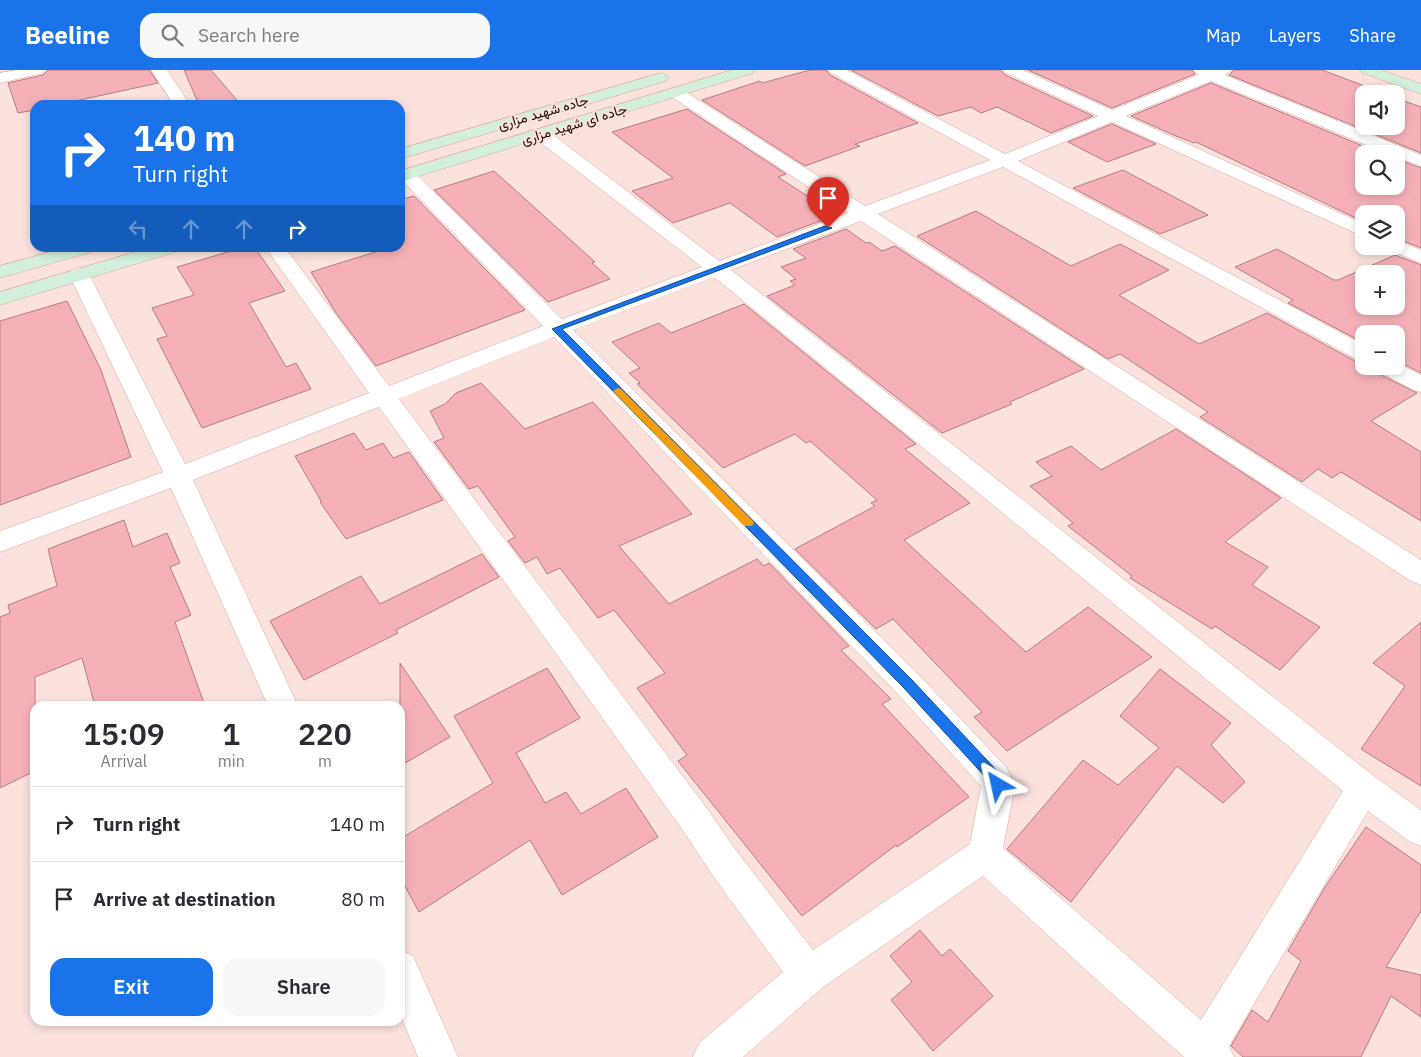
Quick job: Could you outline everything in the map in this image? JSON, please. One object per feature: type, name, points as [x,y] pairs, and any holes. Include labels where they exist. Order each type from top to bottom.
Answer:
[{"type":"main road","name":"جاده ای شهید مزاری","points":[[405,175],[748,70]]},
{"type":"main road","points":[[1368,70],[1421,89]]},
{"type":"main road","name":"جاده شهید مزاری","points":[[405,153],[676,73]]},
{"type":"main road","points":[[0,272],[70,252]]},
{"type":"main road","points":[[0,298],[154,252]]},
{"type":"street","points":[[0,78],[38,70]]},
{"type":"street","points":[[159,70],[179,100]]},
{"type":"street","points":[[836,70],[1355,349]]},
{"type":"street","points":[[1011,70],[1355,227]]},
{"type":"street","points":[[0,542],[178,476],[556,329],[1003,161],[1211,72],[1421,161]]},
{"type":"street","points":[[675,92],[1421,574]]},
{"type":"street","points":[[542,134],[717,269],[1363,788],[1421,830]]},
{"type":"street","points":[[405,178],[907,683],[994,777],[998,785],[985,854],[809,975],[713,1057]]},
{"type":"street","points":[[1405,250],[1421,257]]},
{"type":"street","points":[[278,252],[694,818],[723,861],[809,975]]},
{"type":"street","points":[[79,274],[178,476],[281,701]]},
{"type":"street","points":[[1403,375],[1421,385]]},
{"type":"street","points":[[985,854],[1121,977],[1210,1053],[1363,788]]},
{"type":"street","points":[[405,981],[438,1057]]},
{"type":"building","points":[[48,70],[149,70],[158,83],[80,100],[30,100],[30,111],[18,113],[8,83],[43,75]]},
{"type":"building","points":[[184,70],[211,70],[237,100],[197,100]]},
{"type":"building","points":[[810,70],[826,70],[830,75],[918,123],[855,144],[860,146],[805,166],[702,100],[760,81],[762,83]]},
{"type":"building","points":[[851,70],[1001,70],[1005,75],[1093,116],[1051,133],[997,107],[981,113],[971,107],[938,116]]},
{"type":"building","points":[[1028,70],[1192,70],[1195,74],[1112,108]]},
{"type":"building","points":[[1234,70],[1322,70],[1362,85],[1355,85],[1355,126],[1229,75]]},
{"type":"building","points":[[1211,83],[1360,145],[1355,145],[1355,195],[1405,195],[1405,162],[1421,168],[1421,248],[1405,242],[1405,205],[1355,205],[1355,218],[1196,142],[1194,143],[1176,136],[1131,116]]},
{"type":"building","points":[[1405,101],[1421,107],[1421,153],[1377,135],[1405,135]]},
{"type":"building","points":[[687,109],[786,174],[778,177],[812,199],[808,201],[831,217],[777,237],[730,203],[673,223],[632,191],[673,178],[612,132]]},
{"type":"building","points":[[1112,124],[1156,144],[1107,162],[1068,142]]},
{"type":"building","points":[[1123,170],[1208,215],[1160,234],[1073,188]]},
{"type":"building","points":[[494,171],[595,262],[592,263],[610,279],[548,302],[434,190]]},
{"type":"building","points":[[414,196],[525,310],[376,366],[336,313],[311,272],[375,252],[405,252],[405,199]]},
{"type":"building","points":[[976,211],[1071,266],[1120,244],[1169,270],[1119,295],[1199,344],[1267,313],[1355,361],[1355,375],[1381,375],[1417,393],[1371,421],[1421,452],[1421,521],[1341,472],[1332,478],[1318,469],[1302,482],[1200,417],[1208,412],[1120,354],[1108,359],[917,236]]},
{"type":"building","points":[[846,229],[866,243],[869,242],[882,251],[895,246],[1084,369],[1010,402],[1012,404],[942,433],[767,296],[795,285],[790,281],[796,279],[781,267],[806,258],[793,249]]},
{"type":"building","points":[[1277,249],[1334,280],[1355,273],[1355,315],[1405,315],[1405,265],[1372,265],[1395,255],[1421,265],[1421,373],[1405,365],[1405,325],[1355,325],[1355,338],[1288,303],[1293,300],[1235,267]]},
{"type":"building","points":[[228,252],[258,252],[285,291],[249,303],[286,367],[296,363],[311,389],[202,428],[157,339],[167,336],[152,308],[194,295],[177,267]]},
{"type":"building","points":[[67,301],[101,370],[131,457],[0,505],[0,321]]},
{"type":"building","points":[[744,304],[916,444],[905,449],[970,503],[904,540],[1026,652],[1088,607],[1152,657],[1007,751],[974,717],[982,712],[893,619],[876,629],[795,549],[875,506],[871,503],[877,500],[810,441],[806,443],[795,434],[723,468],[637,384],[640,383],[629,373],[640,368],[612,342],[659,323],[671,333]]},
{"type":"building","points":[[481,383],[525,429],[593,402],[692,514],[619,546],[669,604],[757,559],[764,566],[769,563],[849,646],[841,650],[891,699],[882,704],[969,797],[897,847],[896,845],[802,916],[678,761],[687,755],[637,688],[665,673],[614,610],[598,618],[560,568],[547,574],[537,557],[525,563],[508,541],[515,537],[478,486],[469,489],[434,442],[444,438],[430,411],[445,404],[456,393]]},
{"type":"building","points":[[1176,429],[1281,498],[1225,542],[1268,567],[1252,585],[1320,627],[1280,670],[1215,626],[1212,629],[1130,578],[1132,576],[1068,526],[1073,523],[1030,486],[1052,476],[1036,462],[1071,446],[1101,470]]},
{"type":"building","points":[[354,433],[366,450],[383,443],[393,458],[409,452],[443,500],[346,539],[320,502],[295,456]]},
{"type":"building","points":[[124,520],[133,547],[167,533],[180,563],[170,567],[191,615],[175,622],[203,701],[94,701],[82,658],[35,677],[35,701],[30,701],[30,773],[0,788],[0,617],[10,613],[8,605],[57,586],[48,549]]},
{"type":"building","points":[[482,554],[499,577],[396,630],[398,633],[304,680],[270,621],[361,576],[380,604]]},
{"type":"building","points":[[1421,622],[1421,786],[1361,749],[1405,686],[1373,663]]},
{"type":"building","points":[[400,663],[450,737],[405,763],[405,701],[400,701]]},
{"type":"building","points":[[547,668],[580,718],[516,753],[545,803],[566,792],[581,814],[626,788],[658,837],[562,895],[530,840],[419,912],[405,886],[405,836],[493,783],[454,716]]},
{"type":"building","points":[[1160,669],[1231,723],[1211,745],[1245,782],[1223,803],[1177,766],[1071,902],[1007,849],[1083,760],[1118,785],[1159,748],[1120,716]]},
{"type":"building","points":[[1366,827],[1421,865],[1421,911],[1386,967],[1421,975],[1421,1017],[1391,996],[1361,1057],[1243,1057],[1231,1046],[1252,1010],[1268,1022],[1301,961],[1288,951],[1325,887]]},
{"type":"building","points":[[920,930],[942,956],[950,949],[993,996],[933,1051],[891,1000],[912,982],[890,956]]},
{"type":"slow traffic","points":[[618,391],[748,523]]},
{"type":"route","points":[[828,228],[556,329],[907,683],[994,777],[998,785]]}]
